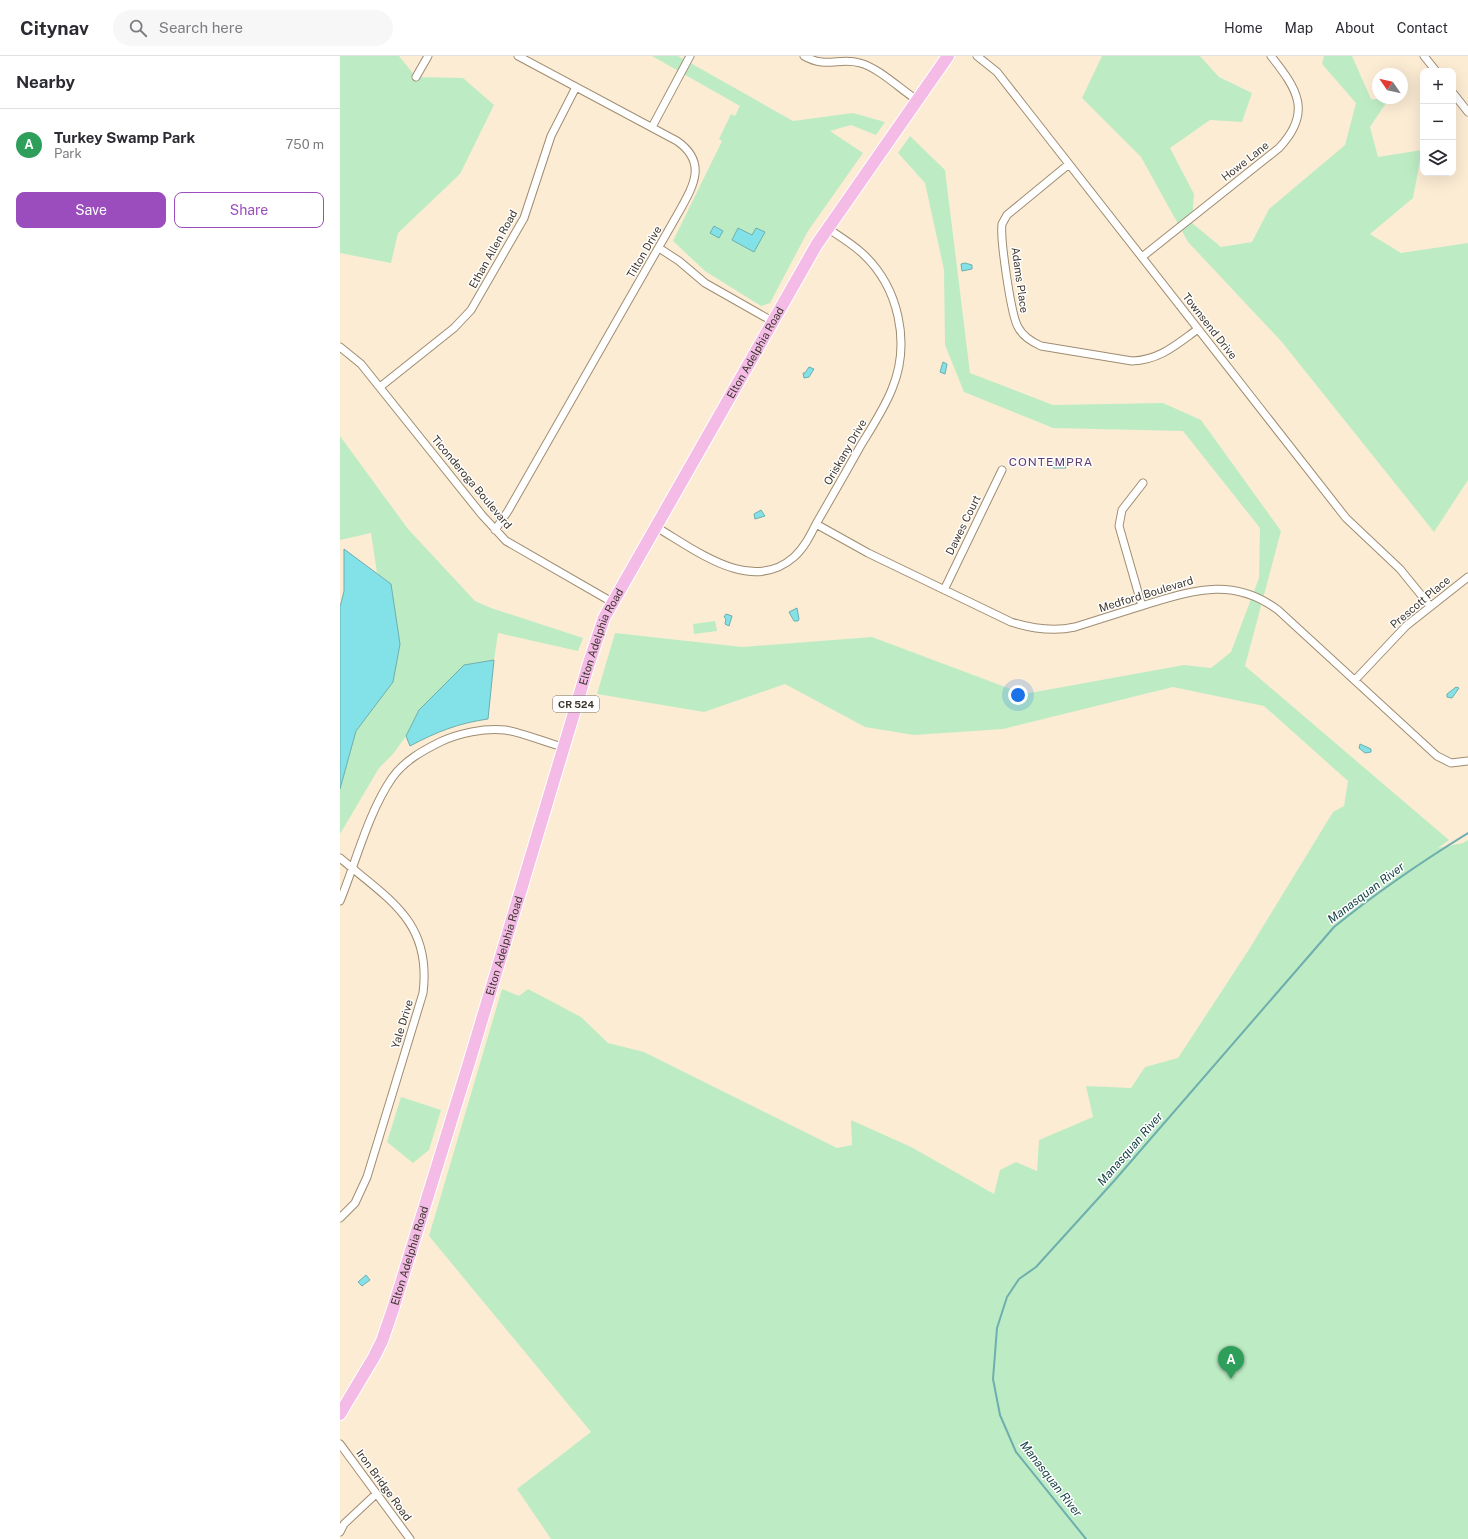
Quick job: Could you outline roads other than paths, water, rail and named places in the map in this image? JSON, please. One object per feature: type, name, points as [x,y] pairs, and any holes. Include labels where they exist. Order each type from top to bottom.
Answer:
[{"type":"main road","name":"Elton Adelphia Road","points":[[340,1414],[374,1357],[393,1309],[599,631],[612,602],[772,321],[827,228],[948,56]]},
{"type":"street","points":[[416,77],[428,56]]},
{"type":"street","name":"Tilton Drive","points":[[495,530],[512,504],[659,248],[693,187],[696,172],[692,157],[685,147],[652,127],[518,56]]},
{"type":"street","points":[[652,127],[690,56]]},
{"type":"street","points":[[804,56],[816,62],[825,64],[852,62],[866,65],[917,100]]},
{"type":"street","name":"Townsend Drive","points":[[977,56],[997,72],[1346,518],[1400,569],[1430,606]]},
{"type":"street","name":"Howe Lane","points":[[1142,257],[1279,148],[1292,133],[1298,114],[1297,96],[1292,84],[1271,56]]},
{"type":"street","points":[[1424,56],[1434,68]]},
{"type":"street","name":"Ethan Allen Road","points":[[380,387],[454,328],[471,310],[524,218],[551,136],[576,87]]},
{"type":"street","points":[[1456,97],[1468,112]]},
{"type":"street","name":"Adams Place","points":[[1069,164],[1007,214],[1002,224],[1012,311],[1020,330],[1032,342],[1047,348],[1132,361],[1146,360],[1165,353],[1198,329]]},
{"type":"street","name":"Oriskany Drive","points":[[656,527],[724,566],[742,572],[756,572],[776,568],[794,557],[804,546],[892,389],[900,359],[901,342],[896,307],[882,278],[862,253],[827,228]]},
{"type":"street","points":[[659,248],[679,261],[705,282],[772,321]]},
{"type":"street","name":"Ticonderoga Boulevard","points":[[340,347],[361,364],[495,530],[506,541],[524,553],[612,602]]},
{"type":"street","name":"Dawes Court","points":[[944,590],[1002,470]]},
{"type":"street","points":[[1142,606],[1120,534],[1119,526],[1122,510],[1143,482]]},
{"type":"street","name":"Medford Boulevard","points":[[816,524],[868,553],[1011,622],[1042,630],[1075,627],[1187,592],[1210,588],[1229,589],[1259,598],[1278,610],[1437,756],[1451,763],[1468,761]]},
{"type":"street","name":"Prescott Place","points":[[1355,680],[1406,626],[1468,577]]},
{"type":"street","points":[[340,901],[375,809],[392,778],[406,763],[423,750],[451,737],[476,732],[505,730],[563,748]]},
{"type":"street","name":"Yale Drive","points":[[340,858],[396,906],[408,920],[417,934],[421,946],[424,960],[425,978],[423,993],[367,1177],[355,1203],[340,1218]]},
{"type":"street","name":"Iron Bridge Road","points":[[340,1444],[410,1539]]},
{"type":"street","points":[[340,1532],[344,1524],[376,1494]]},
{"type":"water","points":[[714,226],[723,231],[719,238],[710,233]]},
{"type":"water","points":[[738,228],[752,235],[756,228],[765,232],[754,252],[732,240]]},
{"type":"water","points":[[965,263],[972,265],[972,269],[962,271],[961,264]]},
{"type":"water","points":[[943,362],[947,364],[945,374],[940,372]]},
{"type":"water","points":[[809,367],[814,369],[809,377],[804,378],[803,373],[805,373]]},
{"type":"water","points":[[1061,458],[1066,458],[1066,468],[1053,468],[1053,462],[1061,462]]},
{"type":"water","points":[[761,510],[765,516],[755,519],[754,514]]},
{"type":"water","points":[[344,549],[391,584],[400,644],[393,682],[356,731],[340,789],[340,607],[344,591]]},
{"type":"water","points":[[797,608],[799,619],[798,621],[794,621],[789,612]]},
{"type":"water","points":[[726,614],[732,616],[729,626],[725,624],[726,619],[724,617]]},
{"type":"water","points":[[494,660],[488,719],[467,723],[448,729],[429,736],[410,746],[406,736],[419,710],[464,665]]},
{"type":"water","points":[[1456,687],[1459,688],[1452,698],[1447,697],[1447,694]]},
{"type":"water","points":[[1360,744],[1371,749],[1371,752],[1365,753],[1359,748]]},
{"type":"water","points":[[366,1275],[370,1280],[362,1286],[358,1282]]},
{"type":"waterway","name":"Manasquan River","points":[[1086,1539],[1016,1452],[1000,1415],[993,1379],[997,1328],[1007,1297],[1019,1279],[1036,1267],[1114,1181],[1334,927],[1400,878],[1468,833]]},
{"type":"place","name":"Turkey Swamp Park","points":[[1231,1379]]},
{"type":"district","name":"CONTEMPRA","points":[[1051,462]]}]
